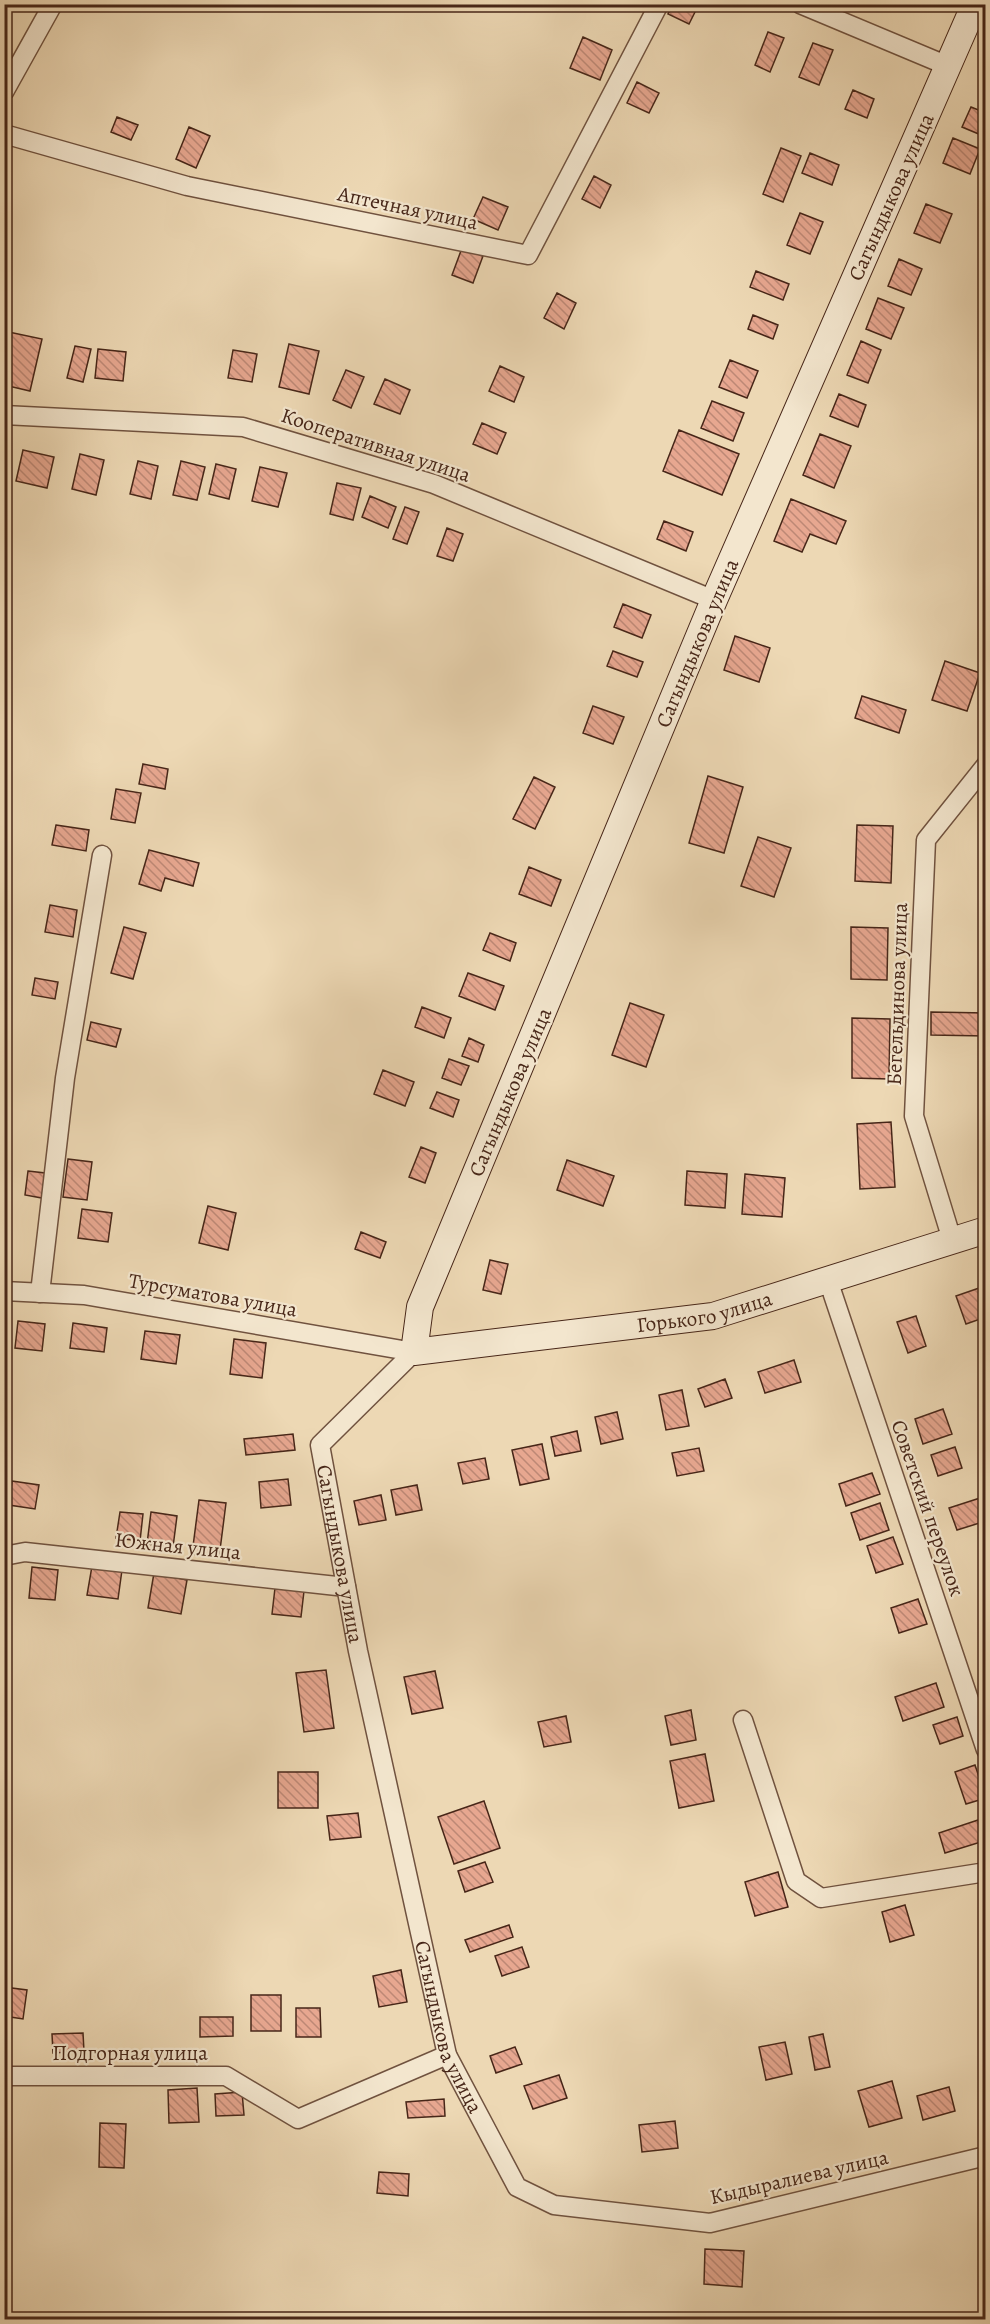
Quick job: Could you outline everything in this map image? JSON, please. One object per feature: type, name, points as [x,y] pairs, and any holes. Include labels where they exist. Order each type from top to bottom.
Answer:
[{"type":"street","points":[[4,92],[53,4]]},
{"type":"street","name":"Аптечная улица","points":[[4,134],[187,186],[528,255],[659,4]]},
{"type":"street","points":[[800,4],[948,66]]},
{"type":"street","name":"Сагындыкова улица","points":[[517,2187],[447,2055],[358,1651],[320,1445],[414,1352],[420,1307],[714,600],[975,4]]},
{"type":"street","name":"Кооперативная улица","points":[[4,415],[243,427],[434,484],[714,600]]},
{"type":"street","name":"Бегельдинова улица","points":[[952,1240],[914,1116],[926,840],[986,765]]},
{"type":"street","points":[[40,1293],[65,1078],[102,855]]},
{"type":"street","name":"Горького улица","points":[[414,1352],[713,1316],[986,1230]]},
{"type":"street","name":"Советский переулок","points":[[828,1280],[986,1750]]},
{"type":"street","name":"Турсуматова улица","points":[[4,1291],[84,1295],[414,1352]]},
{"type":"street","name":"Южная улица","points":[[4,1556],[25,1552],[346,1587]]},
{"type":"street","points":[[743,1720],[796,1881],[821,1898],[986,1872]]},
{"type":"street","name":"Подгорная улица","points":[[4,2076],[226,2076],[298,2119],[447,2055]]},
{"type":"street","name":"Кыдыралиева улица","points":[[517,2187],[554,2205],[710,2223],[986,2156]]},
{"type":"building","points":[[673,4],[699,4],[689,24],[668,14]]},
{"type":"building","points":[[768,32],[784,38],[770,72],[755,65]]},
{"type":"building","points":[[583,37],[612,50],[600,80],[570,68]]},
{"type":"building","points":[[813,43],[833,50],[819,85],[799,77]]},
{"type":"building","points":[[637,82],[659,93],[649,113],[627,103]]},
{"type":"building","points":[[853,90],[874,99],[867,118],[845,109]]},
{"type":"building","points":[[971,107],[986,113],[986,137],[962,127]]},
{"type":"building","points":[[117,117],[138,125],[131,140],[111,132]]},
{"type":"building","points":[[189,127],[210,136],[196,168],[176,159]]},
{"type":"building","points":[[953,138],[980,149],[970,174],[943,163]]},
{"type":"building","points":[[781,148],[801,156],[783,202],[763,194]]},
{"type":"building","points":[[810,153],[839,165],[832,185],[802,173]]},
{"type":"building","points":[[594,176],[611,185],[600,208],[582,199]]},
{"type":"building","points":[[483,197],[508,207],[498,230],[473,219]]},
{"type":"building","points":[[926,204],[952,214],[940,243],[914,233]]},
{"type":"building","points":[[800,213],[823,222],[810,254],[787,245]]},
{"type":"building","points":[[462,248],[483,256],[473,283],[452,275]]},
{"type":"building","points":[[899,259],[922,269],[911,295],[888,286]]},
{"type":"building","points":[[756,271],[789,284],[783,300],[750,287]]},
{"type":"building","points":[[557,293],[576,303],[564,329],[544,318]]},
{"type":"building","points":[[878,298],[904,308],[891,339],[866,329]]},
{"type":"building","points":[[753,315],[778,325],[773,339],[748,329]]},
{"type":"building","points":[[4,331],[42,339],[30,391],[4,385]]},
{"type":"building","points":[[861,341],[881,350],[868,383],[847,375]]},
{"type":"building","points":[[289,344],[319,351],[309,394],[279,387]]},
{"type":"building","points":[[75,346],[91,349],[83,382],[67,378]]},
{"type":"building","points":[[98,349],[126,352],[123,381],[95,378]]},
{"type":"building","points":[[233,350],[257,354],[252,382],[228,378]]},
{"type":"building","points":[[730,360],[758,371],[747,398],[719,387]]},
{"type":"building","points":[[500,366],[524,377],[514,402],[489,391]]},
{"type":"building","points":[[346,370],[364,377],[351,408],[333,400]]},
{"type":"building","points":[[385,379],[410,390],[400,414],[374,404]]},
{"type":"building","points":[[839,394],[866,405],[858,427],[830,416]]},
{"type":"building","points":[[712,401],[744,413],[733,441],[701,428]]},
{"type":"building","points":[[482,423],[506,433],[497,454],[473,444]]},
{"type":"building","points":[[679,430],[739,454],[722,495],[663,471]]},
{"type":"building","points":[[820,434],[851,446],[834,488],[803,475]]},
{"type":"building","points":[[23,450],[54,457],[47,488],[16,481]]},
{"type":"building","points":[[80,454],[104,460],[96,495],[72,489]]},
{"type":"building","points":[[138,461],[158,466],[151,499],[130,494]]},
{"type":"building","points":[[181,461],[205,467],[197,500],[173,495]]},
{"type":"building","points":[[216,464],[236,469],[229,499],[209,494]]},
{"type":"building","points":[[260,467],[287,473],[278,507],[252,501]]},
{"type":"building","points":[[337,483],[361,488],[353,520],[330,514]]},
{"type":"building","points":[[370,496],[396,507],[388,528],[362,517]]},
{"type":"building","points":[[791,499],[846,521],[836,544],[810,534],[802,552],[774,541]]},
{"type":"building","points":[[405,507],[419,512],[407,544],[393,539]]},
{"type":"building","points":[[664,521],[693,532],[686,551],[657,539]]},
{"type":"building","points":[[447,528],[463,534],[453,561],[437,556]]},
{"type":"building","points":[[623,604],[651,615],[642,638],[614,627]]},
{"type":"building","points":[[735,636],[770,648],[759,682],[724,670]]},
{"type":"building","points":[[613,651],[643,662],[637,677],[607,666]]},
{"type":"building","points":[[945,661],[980,673],[967,711],[932,700]]},
{"type":"building","points":[[862,696],[906,710],[899,733],[855,718]]},
{"type":"building","points":[[593,706],[624,717],[613,744],[583,733]]},
{"type":"building","points":[[143,764],[168,769],[165,789],[139,784]]},
{"type":"building","points":[[708,776],[743,787],[724,853],[689,843]]},
{"type":"building","points":[[534,777],[555,787],[535,829],[513,819]]},
{"type":"building","points":[[116,789],[141,793],[135,823],[111,819]]},
{"type":"building","points":[[56,825],[89,830],[86,851],[52,845]]},
{"type":"building","points":[[857,825],[893,826],[891,883],[855,881]]},
{"type":"building","points":[[758,837],[791,848],[774,897],[741,886]]},
{"type":"building","points":[[149,850],[199,863],[193,886],[165,878],[161,891],[139,884]]},
{"type":"building","points":[[529,867],[561,880],[551,906],[519,894]]},
{"type":"building","points":[[50,905],[77,910],[73,937],[45,932]]},
{"type":"building","points":[[124,927],[146,933],[133,979],[111,973]]},
{"type":"building","points":[[851,927],[888,928],[887,980],[851,979]]},
{"type":"building","points":[[490,933],[516,943],[510,961],[483,950]]},
{"type":"building","points":[[468,973],[504,986],[495,1010],[459,996]]},
{"type":"building","points":[[35,978],[58,982],[55,999],[32,995]]},
{"type":"building","points":[[630,1003],[664,1015],[646,1067],[612,1055]]},
{"type":"building","points":[[422,1007],[451,1018],[444,1038],[415,1027]]},
{"type":"building","points":[[931,1012],[986,1013],[986,1036],[931,1035]]},
{"type":"building","points":[[852,1018],[890,1019],[889,1079],[852,1078]]},
{"type":"building","points":[[91,1022],[121,1029],[116,1047],[87,1040]]},
{"type":"building","points":[[469,1038],[484,1045],[478,1062],[462,1056]]},
{"type":"building","points":[[449,1059],[469,1066],[461,1085],[442,1078]]},
{"type":"building","points":[[383,1070],[414,1082],[405,1106],[374,1094]]},
{"type":"building","points":[[437,1092],[459,1100],[453,1117],[430,1108]]},
{"type":"building","points":[[891,1122],[895,1187],[860,1189],[857,1124]]},
{"type":"building","points":[[421,1147],[436,1153],[425,1183],[409,1177]]},
{"type":"building","points":[[68,1159],[92,1162],[87,1200],[63,1197]]},
{"type":"building","points":[[567,1160],[614,1176],[603,1206],[557,1190]]},
{"type":"building","points":[[28,1171],[45,1173],[42,1198],[25,1195]]},
{"type":"building","points":[[687,1171],[727,1174],[725,1208],[685,1205]]},
{"type":"building","points":[[745,1174],[785,1178],[782,1217],[742,1214]]},
{"type":"building","points":[[208,1206],[236,1213],[228,1250],[199,1243]]},
{"type":"building","points":[[82,1209],[112,1213],[108,1242],[78,1238]]},
{"type":"building","points":[[361,1232],[386,1242],[380,1258],[355,1249]]},
{"type":"building","points":[[490,1260],[508,1264],[501,1294],[483,1290]]},
{"type":"building","points":[[982,1287],[986,1298],[986,1317],[966,1324],[956,1296]]},
{"type":"building","points":[[916,1316],[926,1346],[908,1353],[897,1322]]},
{"type":"building","points":[[18,1321],[45,1324],[42,1351],[15,1348]]},
{"type":"building","points":[[73,1323],[107,1328],[104,1352],[70,1348]]},
{"type":"building","points":[[145,1331],[180,1335],[176,1364],[141,1359]]},
{"type":"building","points":[[234,1339],[266,1343],[262,1378],[230,1374]]},
{"type":"building","points":[[794,1360],[801,1382],[765,1393],[758,1372]]},
{"type":"building","points":[[725,1379],[732,1398],[705,1407],[698,1389]]},
{"type":"building","points":[[682,1390],[689,1426],[666,1430],[659,1395]]},
{"type":"building","points":[[943,1409],[952,1434],[923,1444],[915,1419]]},
{"type":"building","points":[[617,1412],[623,1439],[601,1444],[595,1417]]},
{"type":"building","points":[[577,1431],[581,1451],[555,1456],[551,1437]]},
{"type":"building","points":[[293,1434],[295,1450],[246,1455],[244,1439]]},
{"type":"building","points":[[542,1444],[549,1479],[520,1485],[512,1450]]},
{"type":"building","points":[[955,1447],[962,1468],[938,1476],[931,1455]]},
{"type":"building","points":[[699,1448],[704,1471],[677,1476],[672,1453]]},
{"type":"building","points":[[485,1458],[489,1479],[463,1484],[458,1463]]},
{"type":"building","points":[[872,1473],[880,1494],[846,1506],[839,1484]]},
{"type":"building","points":[[288,1479],[291,1505],[261,1508],[259,1482]]},
{"type":"building","points":[[12,1481],[39,1485],[35,1509],[9,1505]]},
{"type":"building","points":[[417,1485],[422,1510],[396,1515],[391,1490]]},
{"type":"building","points":[[381,1495],[386,1520],[359,1525],[354,1501]]},
{"type":"building","points":[[980,1498],[986,1513],[986,1521],[957,1530],[949,1508]]},
{"type":"building","points":[[199,1500],[226,1503],[219,1558],[192,1554]]},
{"type":"building","points":[[880,1503],[889,1530],[860,1540],[851,1513]]},
{"type":"building","points":[[120,1512],[143,1514],[140,1541],[116,1538]]},
{"type":"building","points":[[151,1512],[177,1516],[173,1547],[147,1544]]},
{"type":"building","points":[[893,1537],[903,1564],[876,1573],[867,1546]]},
{"type":"building","points":[[92,1566],[122,1570],[118,1599],[87,1595]]},
{"type":"building","points":[[32,1567],[58,1570],[55,1600],[29,1598]]},
{"type":"building","points":[[154,1573],[187,1580],[181,1614],[148,1608]]},
{"type":"building","points":[[275,1588],[304,1591],[301,1617],[272,1614]]},
{"type":"building","points":[[918,1599],[927,1624],[899,1633],[891,1608]]},
{"type":"building","points":[[326,1670],[334,1728],[304,1732],[296,1673]]},
{"type":"building","points":[[435,1671],[443,1708],[412,1714],[404,1677]]},
{"type":"building","points":[[936,1683],[944,1707],[903,1721],[895,1697]]},
{"type":"building","points":[[691,1710],[696,1740],[671,1745],[665,1716]]},
{"type":"building","points":[[566,1716],[571,1742],[544,1747],[538,1722]]},
{"type":"building","points":[[957,1717],[963,1736],[940,1744],[933,1725]]},
{"type":"building","points":[[705,1754],[714,1801],[679,1808],[670,1761]]},
{"type":"building","points":[[975,1765],[986,1798],[966,1804],[955,1772]]},
{"type":"building","points":[[278,1772],[318,1772],[318,1808],[278,1808]]},
{"type":"building","points":[[484,1801],[500,1848],[454,1864],[438,1817]]},
{"type":"building","points":[[358,1813],[361,1837],[330,1840],[327,1816]]},
{"type":"building","points":[[978,1820],[984,1841],[945,1853],[939,1833]]},
{"type":"building","points":[[485,1862],[493,1882],[465,1892],[458,1871]]},
{"type":"building","points":[[778,1872],[788,1907],[755,1916],[745,1882]]},
{"type":"building","points":[[905,1905],[914,1935],[890,1942],[882,1912]]},
{"type":"building","points":[[509,1925],[513,1937],[470,1952],[465,1940]]},
{"type":"building","points":[[522,1947],[529,1967],[502,1976],[495,1956]]},
{"type":"building","points":[[401,1970],[407,2002],[379,2007],[373,1976]]},
{"type":"building","points":[[4,1987],[27,1990],[23,2019],[4,2016]]},
{"type":"building","points":[[251,1995],[281,1995],[281,2031],[251,2031]]},
{"type":"building","points":[[296,2008],[320,2008],[321,2037],[296,2037]]},
{"type":"building","points":[[200,2017],[233,2017],[233,2036],[200,2037]]},
{"type":"building","points":[[83,2033],[84,2051],[53,2053],[52,2034]]},
{"type":"building","points":[[823,2034],[830,2067],[815,2070],[809,2037]]},
{"type":"building","points":[[785,2042],[792,2074],[766,2080],[759,2047]]},
{"type":"building","points":[[515,2047],[522,2064],[496,2073],[490,2056]]},
{"type":"building","points":[[559,2075],[567,2098],[533,2109],[524,2086]]},
{"type":"building","points":[[892,2081],[902,2118],[869,2127],[858,2091]]},
{"type":"building","points":[[949,2087],[955,2111],[923,2120],[917,2096]]},
{"type":"building","points":[[197,2088],[199,2122],[169,2123],[168,2090]]},
{"type":"building","points":[[242,2092],[244,2115],[216,2116],[215,2094]]},
{"type":"building","points":[[444,2099],[445,2116],[408,2118],[406,2102]]},
{"type":"building","points":[[675,2121],[678,2148],[642,2152],[639,2125]]},
{"type":"building","points":[[100,2123],[126,2124],[124,2168],[99,2167]]},
{"type":"building","points":[[379,2172],[409,2174],[408,2196],[377,2193]]},
{"type":"building","points":[[705,2249],[744,2251],[742,2287],[704,2284]]}]
